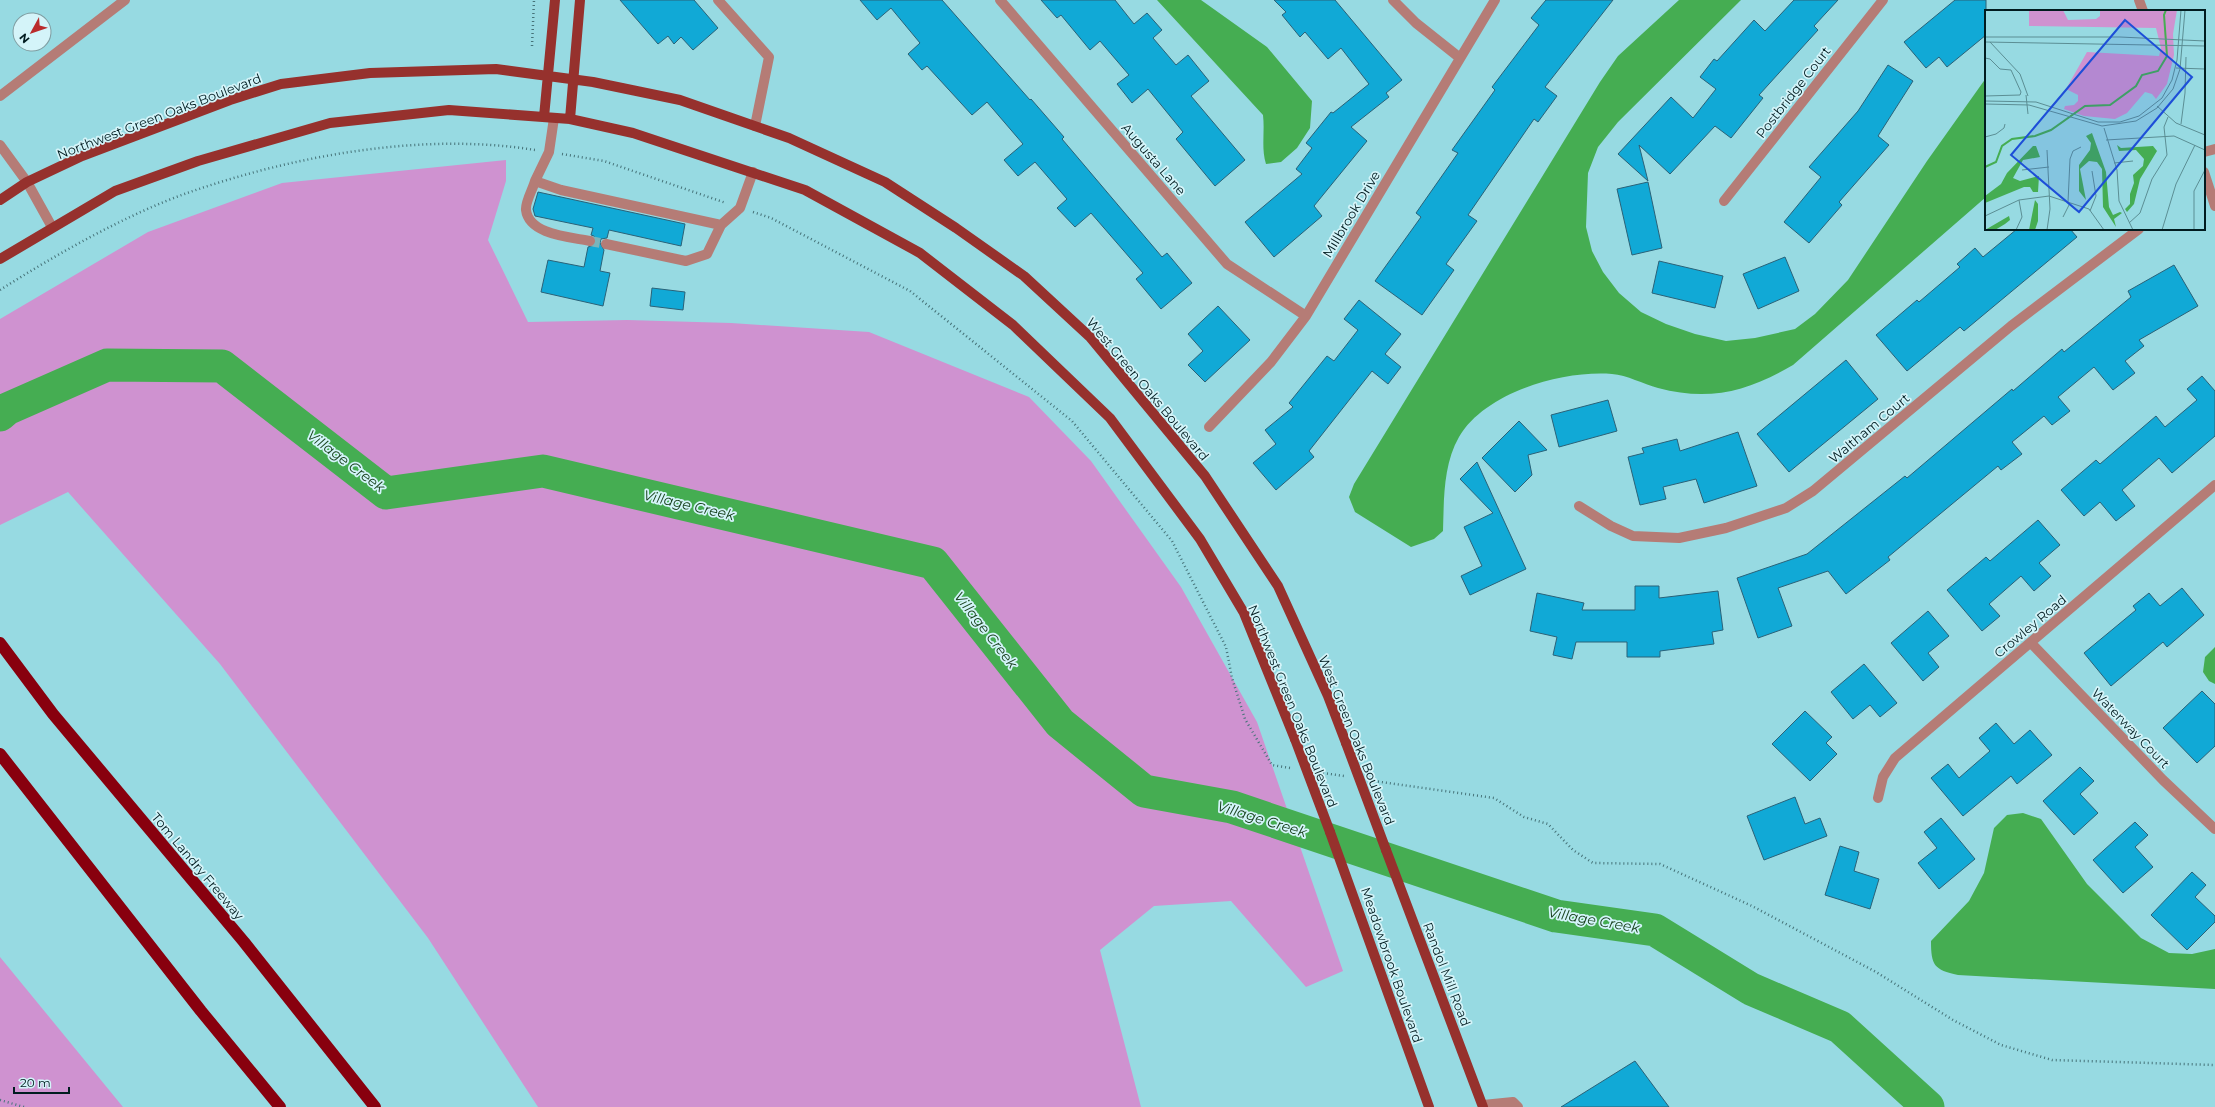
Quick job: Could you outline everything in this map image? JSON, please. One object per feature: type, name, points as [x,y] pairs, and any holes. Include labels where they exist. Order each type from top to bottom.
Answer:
[{"type":"highway","name":"Tom Landry Freeway","points":[[0,643],[53,714],[244,942],[375,1107]]},
{"type":"highway","points":[[1,755],[201,1011],[280,1107]]},
{"type":"main road","points":[[544,116],[555,0]]},
{"type":"main road","points":[[570,119],[580,0]]},
{"type":"main road","name":"Northwest Green Oaks Boulevard","points":[[0,200],[27,182],[82,156],[230,100],[281,84],[370,73],[496,69],[547,77],[573,79]]},
{"type":"main road","name":"West Green Oaks Boulevard","points":[[573,79],[680,100],[790,138],[885,182],[1024,276],[1090,337],[1205,476],[1278,586],[1328,696],[1386,850]]},
{"type":"main road","name":"Northwest Green Oaks Boulevard","points":[[0,259],[115,191],[198,162],[330,123],[449,110],[570,119],[633,134],[805,190],[920,254],[1013,325],[1110,418],[1200,539],[1244,613],[1295,739],[1330,832]]},
{"type":"main road","name":"Meadowbrook Boulevard","points":[[1330,832],[1366,927],[1429,1107]]},
{"type":"main road","name":"Randol Mill Road","points":[[1386,850],[1483,1106]]},
{"type":"street","points":[[0,96],[125,0]]},
{"type":"street","points":[[718,0],[769,57],[755,126]]},
{"type":"street","name":"Augusta Lane","points":[[1000,0],[1228,264],[1306,316]]},
{"type":"street","points":[[1393,0],[1416,23],[1460,58]]},
{"type":"street","name":"Millbrook Drive","points":[[1209,427],[1271,362],[1306,316],[1494,0]]},
{"type":"street","name":"Postbridge Court","points":[[1724,201],[1883,0]]},
{"type":"street","points":[[2139,0],[2143,10]]},
{"type":"street","points":[[554,118],[549,152],[535,181],[526,210],[530,222],[545,231],[590,241]]},
{"type":"street","points":[[0,145],[27,182],[52,227]]},
{"type":"street","points":[[2205,152],[2215,149]]},
{"type":"street","points":[[606,244],[686,261],[707,254],[721,225],[740,208],[753,172]]},
{"type":"street","points":[[2205,179],[2215,206]]},
{"type":"street","points":[[535,181],[561,190],[721,225]]},
{"type":"street","name":"Waltham Court","points":[[1579,506],[1611,526],[1633,536],[1679,538],[1726,528],[1786,508],[1813,491],[2011,326],[2138,230]]},
{"type":"street","name":"Crowley Road","points":[[1878,798],[1883,777],[1895,758],[2215,485]]},
{"type":"street","name":"Waterway Court","points":[[2031,643],[2163,780],[2215,829]]},
{"type":"street","points":[[1483,1106],[1513,1102],[1518,1107]]},
{"type":"path","points":[[532,46],[534,0]]},
{"type":"path","points":[[0,290],[107,228],[190,192],[281,164],[393,145],[505,145],[604,161],[771,218],[910,291],[1072,421],[1172,541],[1226,647],[1232,678],[1245,719],[1272,765],[1296,769]]},
{"type":"path","points":[[1319,772],[1350,777]]},
{"type":"path","points":[[1366,780],[1494,798],[1524,817],[1548,824],[1573,850],[1593,864],[1660,864],[1759,910],[1876,972],[1953,1020],[2001,1045],[2052,1060],[2215,1065]]},
{"type":"path","points":[[0,1100],[24,1107]]},
{"type":"shaded area","points":[[1157,0],[1201,0],[1267,47],[1312,101],[1310,128],[1297,148],[1281,162],[1266,164],[1264,152],[1263,115]]},
{"type":"shaded area","points":[[1679,0],[1741,0],[1618,122],[1598,147],[1588,173],[1586,227],[1592,251],[1603,272],[1619,293],[1641,312],[1666,324],[1695,334],[1726,341],[1755,338],[1795,329],[1815,314],[1848,280],[1927,161],[1985,79],[1985,198],[1793,365],[1760,382],[1728,392],[1695,394],[1658,388],[1618,375],[1592,374],[1549,380],[1506,396],[1487,408],[1471,421],[1459,437],[1447,471],[1443,531],[1434,539],[1411,547],[1355,512],[1349,497],[1354,484],[1600,82],[1618,56]]},
{"type":"shaded area","points":[[506,160],[506,181],[488,240],[528,322],[627,320],[731,323],[869,332],[1029,397],[1091,461],[1181,587],[1257,722],[1343,971],[1306,987],[1231,901],[1154,906],[1100,950],[1141,1107],[538,1107],[428,938],[220,664],[68,492],[0,525],[0,319],[148,232],[282,183]]},
{"type":"shaded area","points":[[2215,647],[2215,684],[2209,681],[2203,672],[2205,657]]},
{"type":"shaded area","points":[[2023,813],[2041,819],[2087,884],[2141,938],[2169,953],[2192,954],[2215,949],[2215,989],[1958,975],[1939,968],[1933,961],[1931,941],[1969,901],[1984,873],[1994,828],[2007,815]]},
{"type":"shaded area","points":[[0,957],[123,1107],[0,1107]]},
{"type":"building","points":[[620,0],[694,0],[718,28],[693,50],[681,37],[674,44],[668,36],[658,44]]},
{"type":"building","points":[[860,0],[942,0],[1064,137],[1062,139],[1162,257],[1167,253],[1192,283],[1161,309],[1136,279],[1143,273],[1091,213],[1075,227],[1057,208],[1067,199],[1035,162],[1018,176],[1004,160],[1023,144],[987,102],[972,115],[927,66],[922,70],[908,54],[920,43],[891,8],[877,20]]},
{"type":"building","points":[[1041,0],[1115,0],[1134,24],[1147,13],[1162,30],[1153,38],[1176,65],[1188,55],[1209,81],[1191,96],[1245,160],[1215,186],[1176,139],[1183,132],[1148,89],[1132,103],[1117,84],[1129,75],[1100,41],[1090,50],[1061,15],[1057,18]]},
{"type":"building","points":[[1274,0],[1335,0],[1402,80],[1386,93],[1389,97],[1351,127],[1367,141],[1314,206],[1322,216],[1274,257],[1245,222],[1302,174],[1296,169],[1312,148],[1306,143],[1331,112],[1333,113],[1369,84],[1341,48],[1328,59],[1305,32],[1300,37],[1282,15],[1286,12]]},
{"type":"building","points":[[1546,0],[1613,0],[1545,87],[1557,96],[1538,122],[1534,119],[1468,215],[1477,221],[1446,264],[1454,270],[1422,315],[1375,281],[1421,217],[1416,213],[1458,153],[1452,150],[1495,90],[1492,87],[1539,25],[1531,18]]},
{"type":"building","points":[[1794,0],[1838,0],[1814,26],[1818,30],[1759,95],[1763,98],[1731,138],[1715,126],[1670,174],[1639,145],[1648,181],[1618,154],[1671,97],[1693,118],[1716,89],[1700,77],[1714,59],[1717,61],[1754,20],[1765,31]]},
{"type":"building","points":[[1955,0],[1986,0],[1985,36],[1947,67],[1939,57],[1926,68],[1904,42]]},
{"type":"building","points":[[1888,65],[1913,81],[1878,136],[1889,145],[1839,202],[1842,205],[1809,243],[1784,222],[1821,177],[1809,167],[1858,111]]},
{"type":"building","points":[[1648,182],[1662,248],[1632,255],[1617,189]]},
{"type":"building","points":[[538,192],[685,224],[681,246],[609,230],[607,238],[601,239],[600,243],[604,250],[600,271],[610,273],[603,306],[541,292],[548,260],[584,267],[588,247],[595,245],[596,242],[594,236],[591,235],[593,228],[535,216],[533,209]]},
{"type":"building","points":[[2016,230],[2071,230],[2077,237],[1964,331],[1960,327],[1907,371],[1876,335],[1917,300],[1919,302],[1960,267],[1957,264],[1975,248],[1983,257]]},
{"type":"building","points":[[1785,257],[1799,291],[1758,309],[1743,274]]},
{"type":"building","points":[[1659,261],[1723,276],[1715,308],[1652,293]]},
{"type":"building","points":[[2174,265],[2198,306],[2139,340],[2144,346],[2125,361],[2135,373],[2113,390],[2094,367],[2058,397],[2070,411],[2052,425],[2044,416],[2012,442],[2022,454],[2001,470],[1998,466],[1888,557],[1890,560],[1846,594],[1828,571],[1778,588],[1792,626],[1758,638],[1737,578],[1807,554],[1905,476],[1907,478],[2012,389],[2013,391],[2062,349],[2064,352],[2131,297],[2128,291]]},
{"type":"building","points":[[652,288],[685,292],[683,310],[650,306]]},
{"type":"building","points":[[1359,300],[1401,334],[1385,354],[1401,367],[1388,384],[1372,371],[1309,451],[1314,457],[1276,490],[1253,463],[1276,444],[1265,430],[1293,407],[1289,403],[1327,356],[1334,361],[1358,330],[1344,319]]},
{"type":"building","points":[[1218,306],[1250,340],[1205,382],[1188,365],[1203,351],[1188,334]]},
{"type":"building","points":[[1846,360],[1878,399],[1789,472],[1757,434]]},
{"type":"building","points":[[2202,376],[2215,391],[2215,436],[2172,473],[2159,458],[2122,490],[2135,506],[2116,521],[2100,502],[2084,516],[2061,490],[2096,460],[2100,464],[2156,416],[2165,427],[2197,400],[2187,389]]},
{"type":"building","points":[[1608,400],[1617,431],[1559,447],[1551,415]]},
{"type":"building","points":[[1519,421],[1547,450],[1528,455],[1532,475],[1515,492],[1482,458]]},
{"type":"building","points":[[1738,432],[1757,486],[1704,503],[1696,479],[1663,487],[1666,499],[1640,505],[1628,457],[1644,453],[1642,448],[1677,439],[1680,451]]},
{"type":"building","points":[[1477,462],[1526,569],[1470,595],[1461,576],[1482,566],[1464,527],[1493,513],[1460,479]]},
{"type":"building","points":[[2038,520],[2060,545],[2039,563],[2051,576],[2034,591],[2021,576],[1989,604],[2000,616],[1982,631],[1947,590],[1986,557],[1990,561]]},
{"type":"building","points":[[1635,586],[1659,586],[1659,598],[1718,591],[1723,630],[1712,632],[1714,644],[1660,651],[1660,657],[1627,657],[1627,642],[1576,642],[1572,659],[1553,655],[1557,637],[1530,631],[1537,593],[1584,603],[1582,610],[1635,610]]},
{"type":"building","points":[[2182,588],[2204,615],[2167,647],[2163,642],[2111,686],[2084,653],[2136,610],[2133,606],[2149,593],[2160,606]]},
{"type":"building","points":[[1928,611],[1949,636],[1928,653],[1939,667],[1923,681],[1891,643]]},
{"type":"building","points":[[1864,664],[1897,703],[1880,717],[1870,705],[1853,719],[1831,692]]},
{"type":"building","points":[[2202,691],[2215,704],[2215,746],[2197,763],[2163,728]]},
{"type":"building","points":[[1805,711],[1832,737],[1826,743],[1837,754],[1810,781],[1772,744]]},
{"type":"building","points":[[1996,723],[2014,744],[2030,730],[2052,755],[2017,784],[2011,776],[1963,816],[1931,778],[1948,764],[1959,778],[1990,751],[1979,738]]},
{"type":"building","points":[[2080,767],[2094,781],[2080,794],[2098,813],[2074,835],[2043,801]]},
{"type":"building","points":[[1795,797],[1805,824],[1820,818],[1827,836],[1764,860],[1747,816]]},
{"type":"building","points":[[1941,818],[1975,859],[1939,889],[1918,863],[1937,848],[1924,832]]},
{"type":"building","points":[[2135,822],[2148,835],[2135,847],[2153,867],[2123,893],[2093,860]]},
{"type":"building","points":[[1840,846],[1859,852],[1854,871],[1879,879],[1870,909],[1825,895]]},
{"type":"building","points":[[2192,872],[2206,885],[2195,897],[2215,916],[2215,922],[2187,950],[2151,915]]},
{"type":"building","points":[[1635,1061],[1669,1107],[1561,1107]]},
{"type":"waterway","name":"Village Creek","points":[[0,415],[7,409],[107,365],[222,366],[386,493],[543,471],[933,563],[1060,723],[1144,791],[1232,807],[1556,916],[1655,930],[1751,989],[1840,1027],[1928,1107]]},
{"type":"tunnel","points":[[590,241],[606,244]]}]
